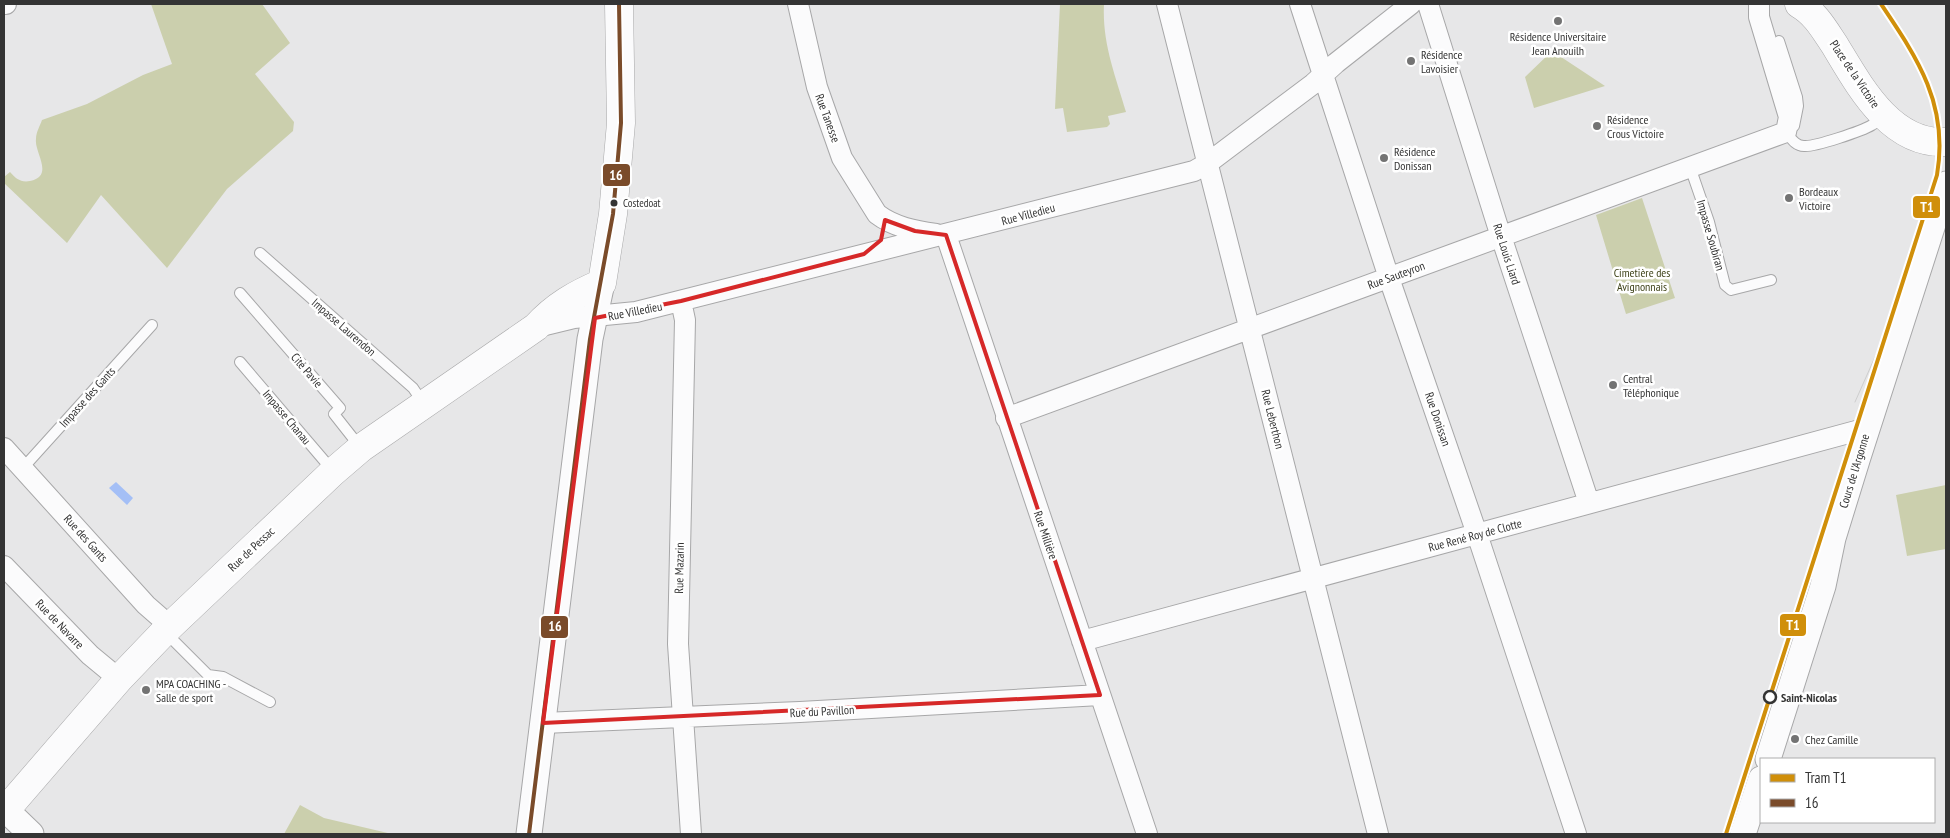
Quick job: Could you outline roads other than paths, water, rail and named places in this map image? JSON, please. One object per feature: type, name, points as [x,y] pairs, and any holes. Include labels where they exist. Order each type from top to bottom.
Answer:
[{"type":"main road","points":[[602,283],[613,214],[621,123],[619,4]]},
{"type":"main road","name":"Place de la Victoire","points":[[1799,4],[1820,14],[1870,100],[1883,115],[1905,132],[1917,138],[1946,142]]},
{"type":"main road","name":"Rue de Pessac","points":[[4,810],[119,679],[167,628],[361,448],[536,328],[550,312],[564,302],[578,293],[602,283]]},
{"type":"street","name":"Rue Tanesse","points":[[798,4],[817,86],[842,158],[877,214],[885,220],[915,231],[946,235]]},
{"type":"street","name":"Rue Leberthon","points":[[1167,4],[1378,834]]},
{"type":"street","name":"Rue Donissan","points":[[1300,4],[1389,278],[1477,534],[1576,834]]},
{"type":"street","name":"Rue Villedieu","points":[[595,318],[636,312],[681,301],[1194,171],[1208,163],[1323,76],[1336,63],[1411,4]]},
{"type":"street","name":"Rue Louis Liard","points":[[1428,4],[1501,237],[1589,503]]},
{"type":"street","points":[[1759,4],[1759,17],[1789,117],[1786,132]]},
{"type":"street","name":"Rue Sauteyron","points":[[1006,418],[1786,132]]},
{"type":"street","name":"Cours de l'Argonne","points":[[1768,758],[1820,593],[1833,538],[1867,428],[1946,184]]},
{"type":"street","points":[[864,254],[881,240],[885,220]]},
{"type":"street","name":"Rue Millière","points":[[946,235],[1147,834]]},
{"type":"street","points":[[529,834],[590,339],[602,283]]},
{"type":"street","name":"Rue Mazarin","points":[[681,301],[685,320],[678,644],[691,834]]},
{"type":"street","name":"Rue de Pessac","points":[[536,328],[574,318],[595,318]]},
{"type":"street","name":"Rue René Roy de Clotte","points":[[1082,641],[1867,428]]},
{"type":"street","name":"Rue des Gants","points":[[4,448],[167,628]]},
{"type":"street","name":"Rue de Navarre","points":[[4,566],[90,655],[119,679]]},
{"type":"street","name":"Rue du Pavillon","points":[[543,723],[1100,695]]},
{"type":"street","points":[[1743,834],[1760,782]]},
{"type":"street","points":[[4,810],[31,834]]},
{"type":"lane","points":[[1779,42],[1798,106],[1794,126],[1786,132],[1796,144],[1804,146],[1813,145],[1864,129],[1874,124],[1883,115]]},
{"type":"lane","name":"Impasse Soubiran","points":[[1690,168],[1709,222],[1725,285],[1731,290],[1771,280]]},
{"type":"lane","name":"Impasse Laurendon","points":[[260,253],[413,388],[424,404]]},
{"type":"lane","name":"Cité Pavie","points":[[240,293],[340,408],[334,414],[361,448]]},
{"type":"lane","name":"Impasse des Gants","points":[[23,468],[152,325]]},
{"type":"lane","name":"Impasse Chanau","points":[[240,362],[334,472]]},
{"type":"lane","points":[[167,628],[208,675],[223,676],[270,702]]},
{"type":"water","points":[[116,482],[133,498],[127,505],[109,488]]},
{"type":"tram line","name":"T1","points":[[1726,834],[1937,175],[1940,150],[1939,126],[1934,105],[1918,64],[1881,4]]},
{"type":"tram line","points":[[1855,402],[1891,321]]},
{"type":"place","name":"Résidence Universitaire Jean Anouilh","points":[[1558,21]]},
{"type":"place","name":"Résidence Lavoisier","points":[[1411,61]]},
{"type":"place","name":"Résidence Crous Victoire","points":[[1597,126]]},
{"type":"place","name":"Résidence Donissan","points":[[1384,158]]},
{"type":"place","name":"Bordeaux Victoire","points":[[1789,198]]},
{"type":"place","name":"Costedoat","points":[[614,203]]},
{"type":"place","name":"Central Téléphonique","points":[[1613,385]]},
{"type":"place","name":"MPA COACHING - Salle de sport","points":[[146,690]]},
{"type":"place","name":"Saint-Nicolas","points":[[1770,697]]},
{"type":"place","name":"Chez Camille","points":[[1795,739]]},
{"type":"park label","name":"Cimetière des Avignonnais","points":[[1642,279]]}]
